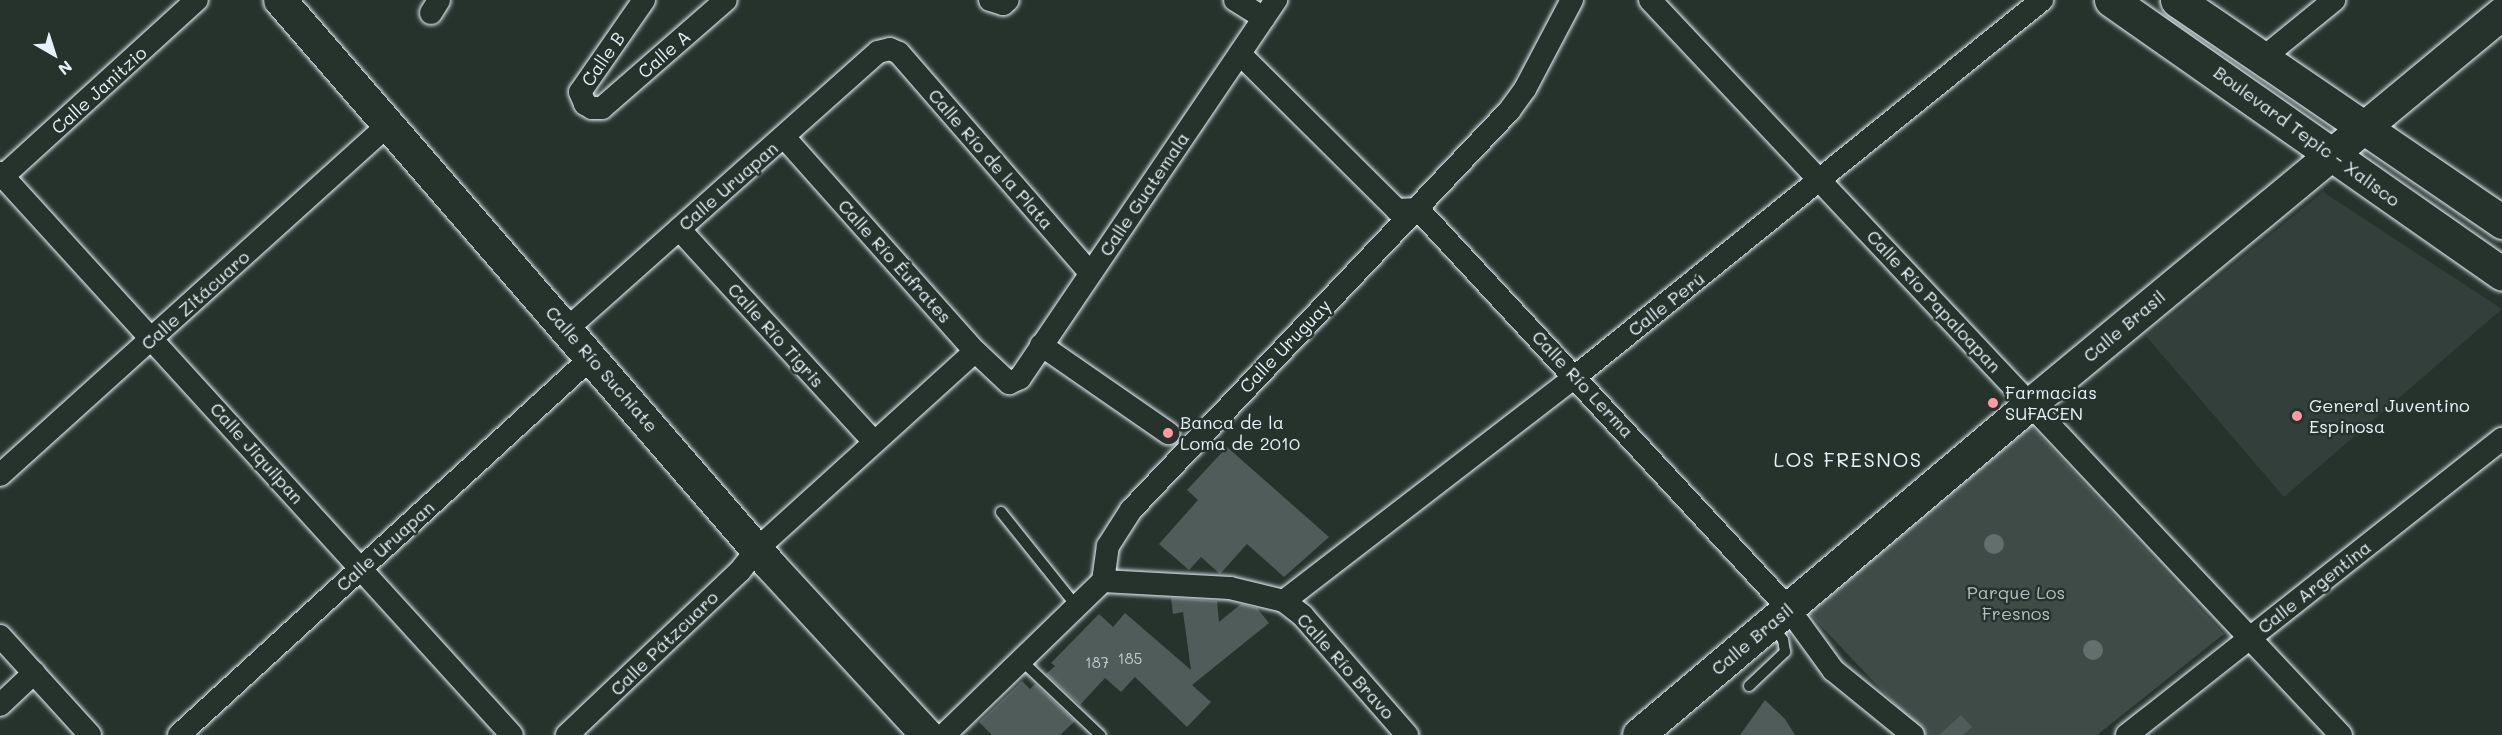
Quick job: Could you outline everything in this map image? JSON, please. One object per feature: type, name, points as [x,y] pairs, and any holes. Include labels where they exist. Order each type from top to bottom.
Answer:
[{"type":"main road","name":"Calle Río Suchiate","points":[[280,0],[568,328],[757,549],[927,735]]},
{"type":"main road","name":"Boulevard Tepic - Xalisco","points":[[2111,0],[2229,79],[2502,274]]},
{"type":"main road","name":"Boulevard Tepic - Xalisco","points":[[2178,0],[2502,222]]},
{"type":"main road","name":"Calle Brasil","points":[[1639,735],[2031,404],[2502,15]]},
{"type":"main road","points":[[2229,79],[2258,79],[2325,127],[2366,128]]},
{"type":"main road","points":[[2331,154],[2360,155],[2475,237],[2502,242]]},
{"type":"street","name":"Calle Janitzio","points":[[1,176],[197,0]]},
{"type":"street","name":"Calle B","points":[[602,108],[585,104],[580,92],[644,0]]},
{"type":"street","name":"Calle A","points":[[602,108],[726,0]]},
{"type":"street","points":[[990,0],[1003,4],[1008,0]]},
{"type":"street","points":[[1235,0],[1270,9]]},
{"type":"street","name":"Calle Uruguay","points":[[1103,581],[1108,546],[1131,510],[1418,209],[1525,89],[1572,0]]},
{"type":"street","name":"Calle Río Papaloapan","points":[[1650,0],[2031,404],[2248,639],[2341,735]]},
{"type":"street","name":"Calle Perú","points":[[1284,601],[1576,376],[1821,181],[2042,0]]},
{"type":"street","points":[[2263,58],[2334,0]]},
{"type":"street","name":"Calle Guatemala","points":[[1009,383],[1020,378],[1270,9]]},
{"type":"street","name":"Calle Uruapan","points":[[568,328],[878,52],[890,49]]},
{"type":"street","name":"Calle Río de la Plata","points":[[890,49],[899,53],[1090,273]]},
{"type":"street","points":[[1239,54],[1396,210],[1418,209]]},
{"type":"street","name":"Calle Zitácuaro","points":[[0,475],[389,124]]},
{"type":"street","name":"Calle Río Éufrates","points":[[783,137],[975,351],[1009,383]]},
{"type":"street","name":"Calle Jiquilpan","points":[[1,176],[153,337],[360,569],[513,735]]},
{"type":"street","name":"Calle Río Lerma","points":[[1418,209],[1576,376],[1780,615],[1833,670],[1912,734]]},
{"type":"street","name":"Calle Río Tigris","points":[[679,229],[873,441]]},
{"type":"street","points":[[1041,345],[1168,433]]},
{"type":"street","points":[[757,549],[873,441],[975,351]]},
{"type":"street","name":"Calle Uruapan","points":[[179,735],[592,357]]},
{"type":"street","name":"Calle Argentina","points":[[2127,735],[2502,439]]},
{"type":"street","name":"Calle Pátzcuaro","points":[[567,735],[740,571],[757,549]]},
{"type":"street","points":[[944,735],[1103,581]]},
{"type":"street","name":"Calle Río Bravo","points":[[1103,581],[1230,588],[1284,601],[1303,616],[1407,735]]},
{"type":"street","points":[[0,636],[90,735]]},
{"type":"street","points":[[0,705],[34,673]]},
{"type":"lane","points":[[1001,512],[1077,607]]},
{"type":"lane","points":[[1749,686],[1785,652],[1780,615]]},
{"type":"lane","points":[[1022,661],[1100,735]]},
{"type":"shaded area","name":"General Juventino Espinosa","points":[[2323,192],[2502,309],[2284,497],[2146,336]]},
{"type":"shaded area","points":[[1994,534],[2001,537],[2004,544],[2001,551],[1994,554],[1987,551],[1984,544],[1987,537]]},
{"type":"shaded area","points":[[2093,640],[2100,643],[2103,650],[2100,657],[2093,660],[2086,657],[2083,650],[2086,643]]},
{"type":"green space","name":"Parque Los Fresnos","points":[[2028,423],[2224,634],[2097,735],[1924,735],[1805,609]]},
{"type":"building","points":[[1227,447],[1329,537],[1284,577],[1247,544],[1220,574],[1201,557],[1189,570],[1159,544],[1198,500],[1187,490]]},
{"type":"building","points":[[1171,598],[1217,601],[1219,622],[1241,604],[1257,608],[1269,623],[1192,685],[1211,702],[1187,727],[1135,677],[1121,692],[1105,678],[1080,705],[1046,674],[1055,666],[1051,663],[1099,614],[1113,627],[1125,613],[1191,670],[1183,612],[1173,614]]},
{"type":"building","points":[[1022,681],[1030,689],[1035,684],[1075,721],[1060,735],[992,735],[979,722]]},
{"type":"building","points":[[1765,700],[1785,719],[1795,735],[1740,735]]},
{"type":"building","points":[[1961,715],[1972,727],[1963,735],[1939,735]]},
{"type":"place","name":"Farmacias SUFACEN","points":[[1993,403]]},
{"type":"place","name":"General Juventino Espinosa","points":[[2297,416]]},
{"type":"place","name":"Banca de la Loma de 2010","points":[[1168,433]]},
{"type":"district","name":"LOS FRESNOS","points":[[1848,459]]}]
